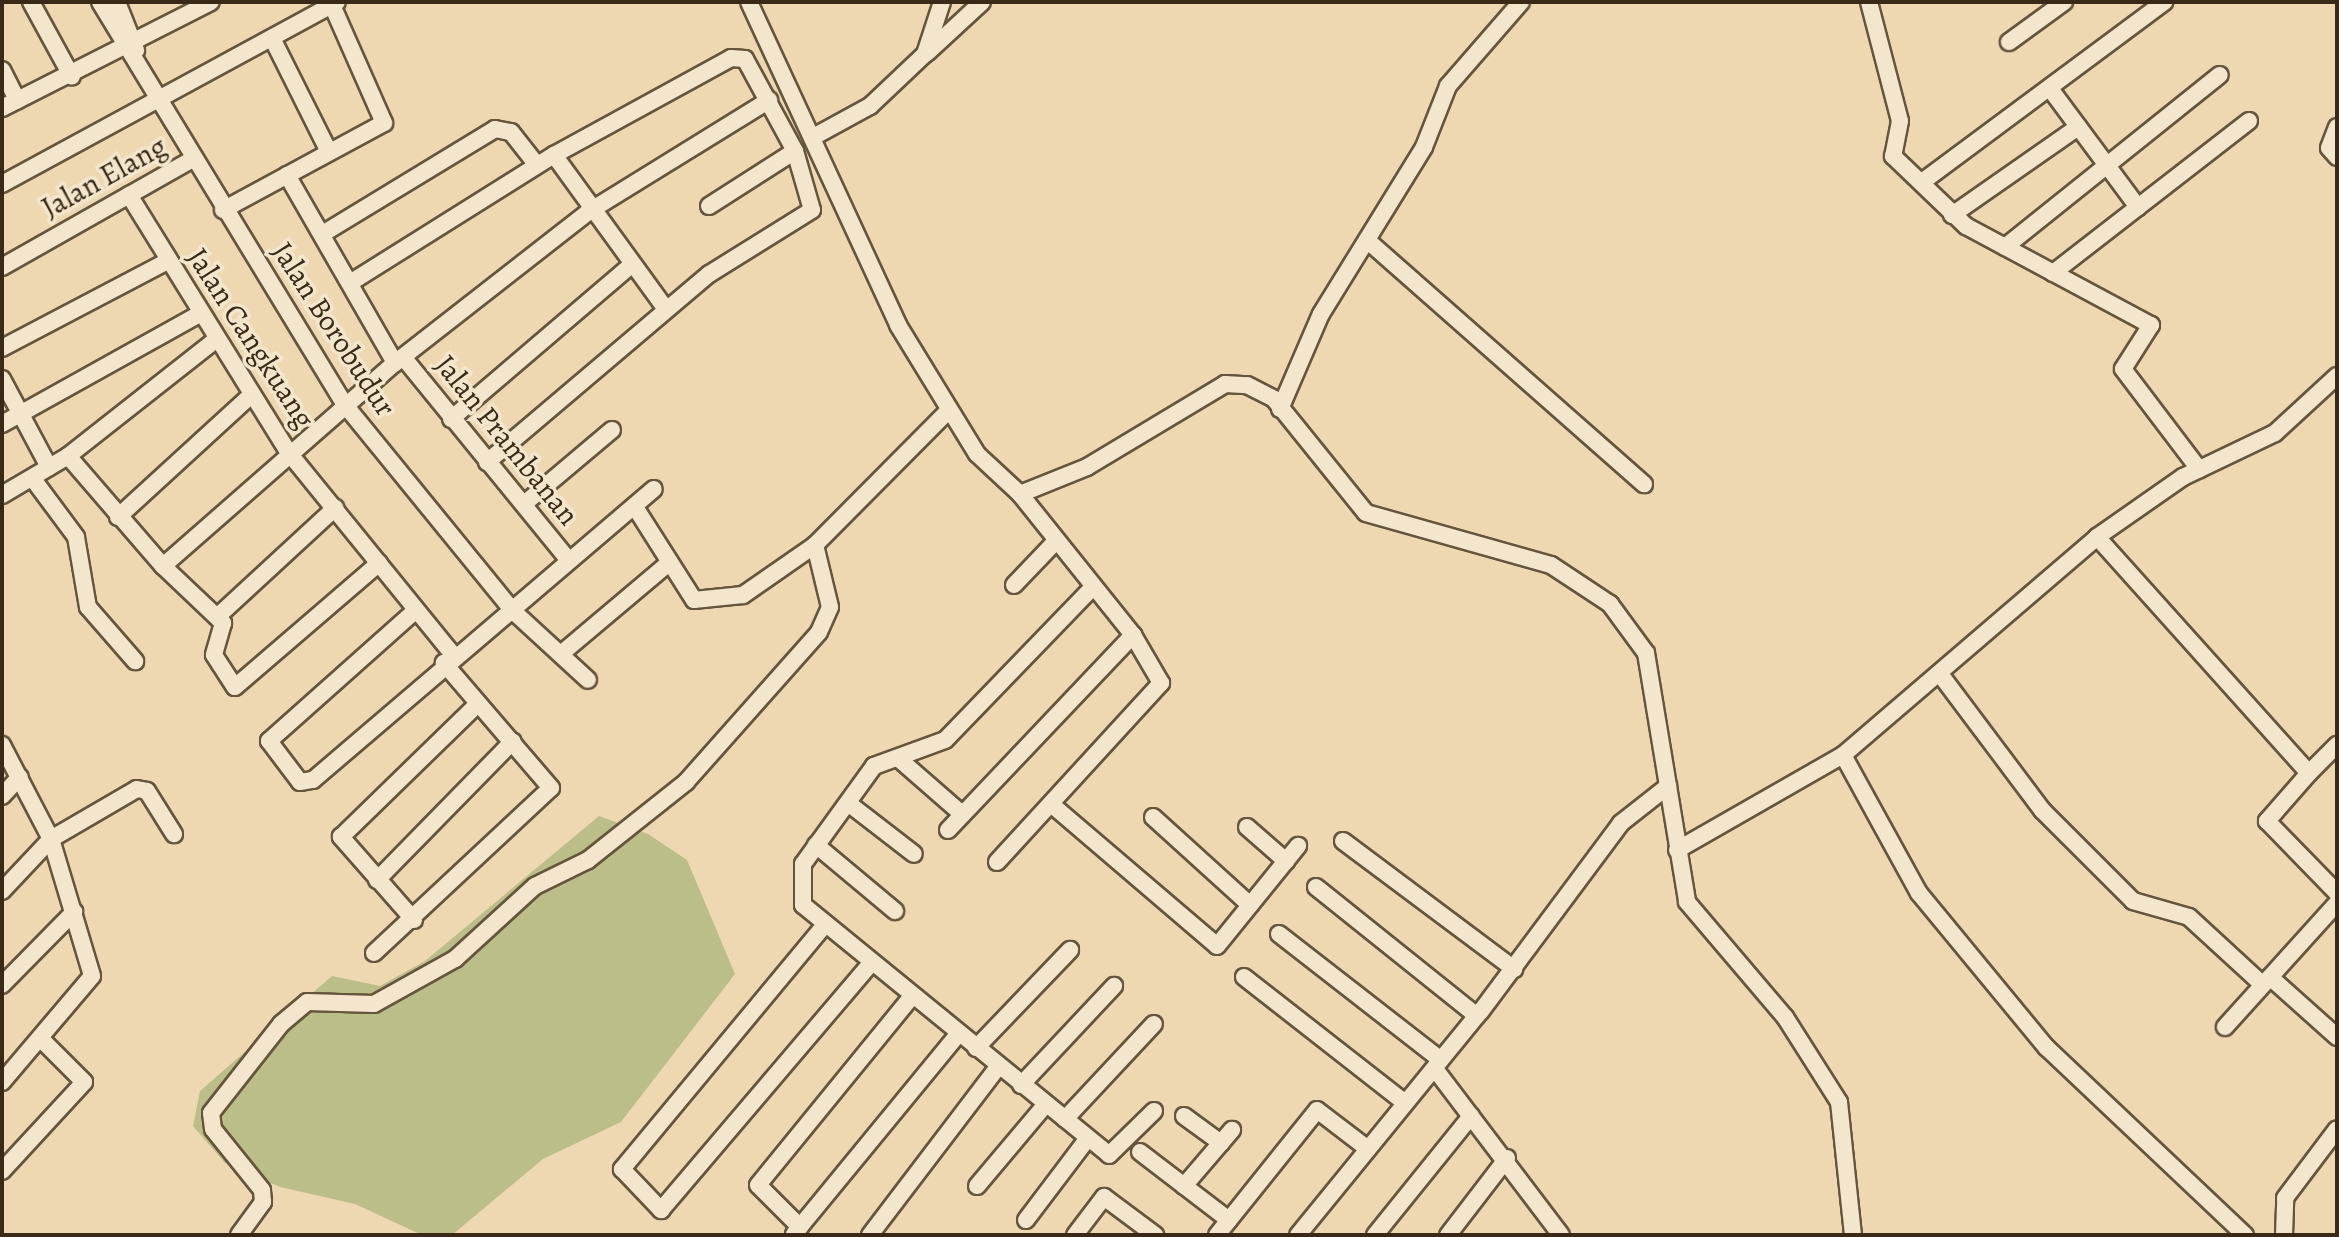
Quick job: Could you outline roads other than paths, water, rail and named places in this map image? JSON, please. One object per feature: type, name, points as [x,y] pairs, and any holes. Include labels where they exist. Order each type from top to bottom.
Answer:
[{"type":"street","points":[[31,2],[72,77]]},
{"type":"street","points":[[100,2],[129,44]]},
{"type":"street","points":[[117,2],[129,44]]},
{"type":"street","points":[[2,70],[10,104],[72,77],[211,2]]},
{"type":"street","points":[[749,2],[815,136],[898,325],[947,412],[1020,494],[1092,588],[1133,635],[1161,675],[1157,691],[997,862]]},
{"type":"street","points":[[925,54],[942,2]]},
{"type":"street","points":[[815,136],[870,106],[982,2]]},
{"type":"street","points":[[1280,409],[1321,314],[1424,147],[1448,86],[1521,2]]},
{"type":"street","points":[[1869,2],[1900,121],[1890,149],[1952,215],[2151,325],[2123,369],[2199,469]]},
{"type":"street","points":[[2009,42],[2064,2]]},
{"type":"street","points":[[1922,182],[2051,90],[2055,78],[2164,2]]},
{"type":"street","points":[[2,184],[334,3],[385,120],[223,210]]},
{"type":"street","points":[[272,38],[329,152]]},
{"type":"street","name":"Jalan Borobudur","points":[[129,44],[191,160],[345,405],[512,610],[588,680]]},
{"type":"street","points":[[353,281],[537,165],[737,55],[769,100],[795,151],[812,210],[666,309],[487,462]]},
{"type":"street","points":[[2005,247],[2220,75]]},
{"type":"street","points":[[2051,90],[2138,207]]},
{"type":"street","name":"Jalan Cangkuang","points":[[129,195],[214,341],[289,453],[399,360],[588,212],[769,100]]},
{"type":"street","points":[[2053,273],[2249,121]]},
{"type":"street","points":[[1952,215],[2078,127]]},
{"type":"street","points":[[2337,127],[2329,148],[2337,157]]},
{"type":"street","points":[[324,233],[495,129],[511,132],[537,165]]},
{"type":"street","points":[[709,206],[795,151]]},
{"type":"street","points":[[554,155],[588,212],[629,267],[666,309]]},
{"type":"street","name":"Jalan Elang","points":[[2,267],[191,160]]},
{"type":"street","name":"Jalan Prambanan","points":[[287,175],[399,360],[568,559]]},
{"type":"street","points":[[1368,241],[1644,484]]},
{"type":"street","points":[[2,348],[166,262]]},
{"type":"street","points":[[451,419],[629,267]]},
{"type":"street","points":[[2,424],[198,315]]},
{"type":"street","points":[[2,495],[68,456],[214,341]]},
{"type":"street","points":[[2,379],[49,467]]},
{"type":"street","points":[[1020,494],[1087,467],[1225,384],[1256,388],[1280,409],[1366,513],[1551,565],[1610,604],[1646,653],[1687,902],[1785,1017],[1839,1102],[1853,1235]]},
{"type":"street","points":[[1677,850],[1843,755],[2097,537],[2199,469],[2275,433],[2334,388]]},
{"type":"street","points":[[118,517],[250,396]]},
{"type":"street","points":[[635,507],[670,562],[701,602],[743,595],[815,545],[947,412]]},
{"type":"street","points":[[524,504],[612,430]]},
{"type":"street","points":[[163,566],[289,453],[416,610],[478,704],[551,788],[414,920],[374,953]]},
{"type":"street","points":[[68,456],[163,566],[217,617],[226,633],[214,655],[229,684],[242,686],[379,563]]},
{"type":"street","points":[[33,479],[76,537],[88,607],[135,661]]},
{"type":"street","points":[[416,610],[269,747],[305,784],[654,489]]},
{"type":"street","points":[[217,617],[335,508]]},
{"type":"street","points":[[2097,537],[2309,773]]},
{"type":"street","points":[[1014,585],[1056,541]]},
{"type":"street","points":[[239,1235],[263,1202],[262,1190],[213,1129],[211,1113],[281,1024],[307,1002],[374,1004],[421,980],[455,959],[535,886],[588,860],[686,782],[819,632],[830,607],[815,545]]},
{"type":"street","points":[[562,653],[670,562]]},
{"type":"street","points":[[1092,588],[958,729],[899,759],[878,762],[803,864],[803,905],[823,927],[1109,1155],[1154,1111]]},
{"type":"street","points":[[948,830],[1133,635]]},
{"type":"street","points":[[1940,674],[2042,810],[2064,825],[2133,901],[2189,917],[2337,1037]]},
{"type":"street","points":[[414,920],[341,837],[478,704]]},
{"type":"street","points":[[377,880],[513,741]]},
{"type":"street","points":[[2,745],[51,839],[92,976],[42,1040],[2,1082]]},
{"type":"street","points":[[2337,745],[2267,821],[2337,893]]},
{"type":"street","points":[[1843,755],[1919,893],[2046,1047],[2245,1235]]},
{"type":"street","points":[[899,759],[962,814]]},
{"type":"street","points":[[2,796],[20,777]]},
{"type":"street","points":[[1298,1235],[1514,969],[1621,823],[1668,786]]},
{"type":"street","points":[[2,891],[51,839],[137,789],[147,791],[174,834]]},
{"type":"street","points":[[848,803],[914,854]]},
{"type":"street","points":[[1051,804],[1217,946],[1298,846]]},
{"type":"street","points":[[1153,817],[1250,905]]},
{"type":"street","points":[[1247,827],[1286,861]]},
{"type":"street","points":[[1343,841],[1514,969]]},
{"type":"street","points":[[816,845],[895,911]]},
{"type":"street","points":[[1316,887],[1477,1016]]},
{"type":"street","points":[[2225,1027],[2337,903]]},
{"type":"street","points":[[2,985],[74,912]]},
{"type":"street","points":[[823,927],[622,1169],[661,1210],[870,964]]},
{"type":"street","points":[[1279,934],[1438,1065],[1471,1116],[1507,1158],[1561,1235]]},
{"type":"street","points":[[976,1048],[1070,950]]},
{"type":"street","points":[[1244,977],[1405,1103]]},
{"type":"street","points":[[1021,1085],[1114,986]]},
{"type":"street","points":[[912,996],[758,1185],[797,1231],[958,1034]]},
{"type":"street","points":[[1065,1119],[1154,1024]]},
{"type":"street","points":[[2,1171],[84,1082],[42,1040]]},
{"type":"street","points":[[870,1235],[998,1067]]},
{"type":"street","points":[[977,1186],[1046,1104]]},
{"type":"street","points":[[1217,1235],[1317,1110],[1368,1149]]},
{"type":"street","points":[[1184,1116],[1226,1137],[1184,1186]]},
{"type":"street","points":[[1375,1235],[1471,1116]]},
{"type":"street","points":[[2284,1235],[2285,1198],[2337,1129]]},
{"type":"street","points":[[1026,1220],[1088,1138]]},
{"type":"street","points":[[1140,1152],[1229,1220]]},
{"type":"street","points":[[1448,1235],[1507,1158]]},
{"type":"street","points":[[1075,1235],[1104,1197],[1149,1233]]}]
